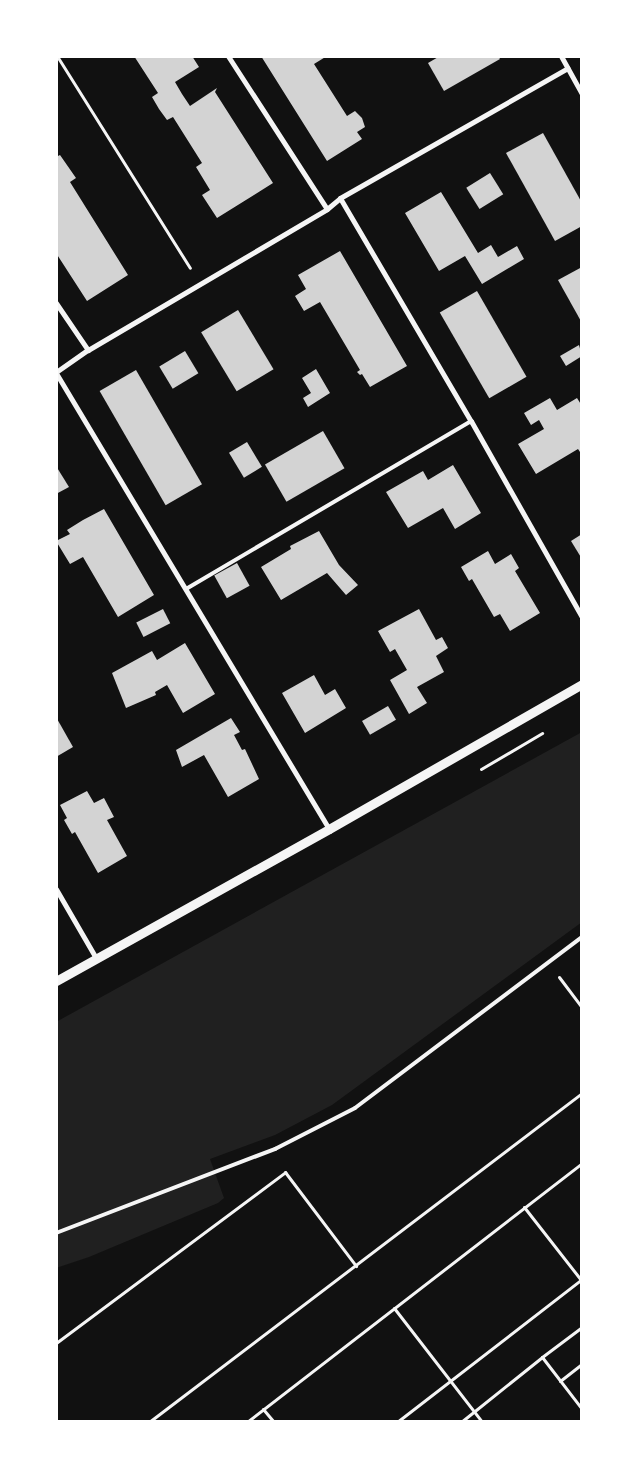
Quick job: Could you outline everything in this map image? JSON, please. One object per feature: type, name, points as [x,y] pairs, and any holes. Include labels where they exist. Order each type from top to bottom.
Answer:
[{"type":"street","points":[[228,56],[326,209]]},
{"type":"street","points":[[561,56],[582,94]]},
{"type":"street","points":[[329,829],[56,372],[88,350],[326,209],[340,198],[568,68]]},
{"type":"street","points":[[340,198],[472,421],[582,617]]},
{"type":"street","points":[[56,304],[88,350]]},
{"type":"street","points":[[56,981],[329,829],[582,684]]},
{"type":"street","points":[[56,889],[96,958]]},
{"type":"lane","points":[[186,589],[472,421]]},
{"type":"lane","points":[[56,1232],[275,1148],[355,1108],[582,937]]},
{"type":"path","points":[[57,56],[200,283]]},
{"type":"path","points":[[548,963],[582,1007]]},
{"type":"path","points":[[149,1422],[582,1093]]},
{"type":"path","points":[[247,1422],[582,1163]]},
{"type":"path","points":[[56,1343],[285,1172],[356,1266]]},
{"type":"path","points":[[397,1422],[582,1280],[524,1207]]},
{"type":"path","points":[[394,1308],[482,1422]]},
{"type":"path","points":[[461,1422],[582,1327]]},
{"type":"path","points":[[542,1357],[582,1409]]},
{"type":"path","points":[[560,1381],[582,1364]]},
{"type":"path","points":[[263,1409],[274,1422]]},
{"type":"shaded area","points":[[582,732],[582,922],[332,1105],[275,1135],[210,1159],[224,1198],[218,1203],[89,1257],[56,1268],[56,1022]]},
{"type":"building","points":[[134,56],[192,56],[199,67],[175,82],[182,94],[190,106],[217,88],[215,92],[273,183],[217,218],[202,195],[210,190],[196,167],[202,163],[173,117],[167,120],[159,109],[152,97],[158,93]]},
{"type":"building","points":[[261,56],[327,56],[314,64],[347,116],[355,111],[362,118],[365,127],[357,132],[362,139],[327,161]]},
{"type":"building","points":[[440,56],[498,56],[500,59],[444,91],[428,63]]},
{"type":"building","points":[[543,133],[582,203],[582,226],[555,241],[506,153]]},
{"type":"building","points":[[60,155],[76,178],[70,182],[128,275],[87,301],[56,253],[56,157]]},
{"type":"building","points":[[490,173],[503,194],[480,209],[466,188]]},
{"type":"building","points":[[441,192],[478,253],[491,245],[498,257],[517,246],[524,259],[482,284],[465,256],[439,271],[405,213]]},
{"type":"building","points":[[340,251],[407,366],[370,387],[362,374],[360,375],[357,372],[360,370],[320,302],[304,311],[295,296],[306,289],[298,275]]},
{"type":"building","points":[[582,267],[582,323],[558,280]]},
{"type":"building","points":[[477,291],[526,377],[489,398],[440,312]]},
{"type":"building","points":[[238,310],[274,369],[237,391],[201,332]]},
{"type":"building","points":[[579,345],[582,356],[566,366],[560,356]]},
{"type":"building","points":[[185,351],[198,373],[173,389],[159,366]]},
{"type":"building","points":[[316,369],[330,393],[308,407],[303,398],[311,393],[302,378]]},
{"type":"building","points":[[136,370],[202,484],[166,505],[100,391]]},
{"type":"building","points":[[550,398],[557,410],[577,398],[582,406],[582,455],[578,449],[536,474],[518,444],[544,429],[539,420],[531,425],[524,413]]},
{"type":"building","points":[[323,431],[344,468],[286,502],[265,464]]},
{"type":"building","points":[[247,442],[262,467],[244,478],[229,453]]},
{"type":"building","points":[[453,465],[481,513],[455,529],[443,508],[408,528],[386,492],[423,471],[428,480]]},
{"type":"building","points":[[56,466],[69,487],[56,494]]},
{"type":"building","points":[[104,509],[154,595],[118,617],[83,557],[70,564],[56,541],[70,534],[67,530]]},
{"type":"building","points":[[319,531],[339,565],[358,585],[346,595],[327,573],[281,600],[261,567],[291,549],[290,546]]},
{"type":"building","points":[[582,534],[582,559],[571,541]]},
{"type":"building","points":[[488,551],[495,564],[511,554],[519,568],[515,571],[540,613],[510,631],[500,614],[494,617],[472,579],[469,581],[461,567]]},
{"type":"building","points":[[237,563],[250,586],[227,598],[214,576]]},
{"type":"building","points":[[163,609],[170,623],[144,637],[136,623]]},
{"type":"building","points":[[419,609],[436,640],[442,637],[448,648],[436,656],[444,672],[417,687],[427,703],[409,714],[390,680],[407,670],[395,649],[390,652],[378,631]]},
{"type":"building","points":[[185,643],[215,694],[183,713],[167,685],[155,692],[156,695],[126,708],[112,673],[152,651],[157,660]]},
{"type":"building","points":[[314,675],[325,695],[335,689],[346,708],[305,733],[282,693]]},
{"type":"building","points":[[388,706],[396,720],[370,735],[362,721]]},
{"type":"building","points":[[56,717],[73,747],[56,757]]},
{"type":"building","points":[[231,718],[240,732],[234,735],[242,750],[245,749],[259,779],[228,797],[204,755],[182,767],[176,750]]},
{"type":"building","points":[[87,791],[94,803],[104,798],[114,817],[107,820],[127,856],[98,873],[75,832],[72,834],[64,820],[67,818],[60,805]]}]
